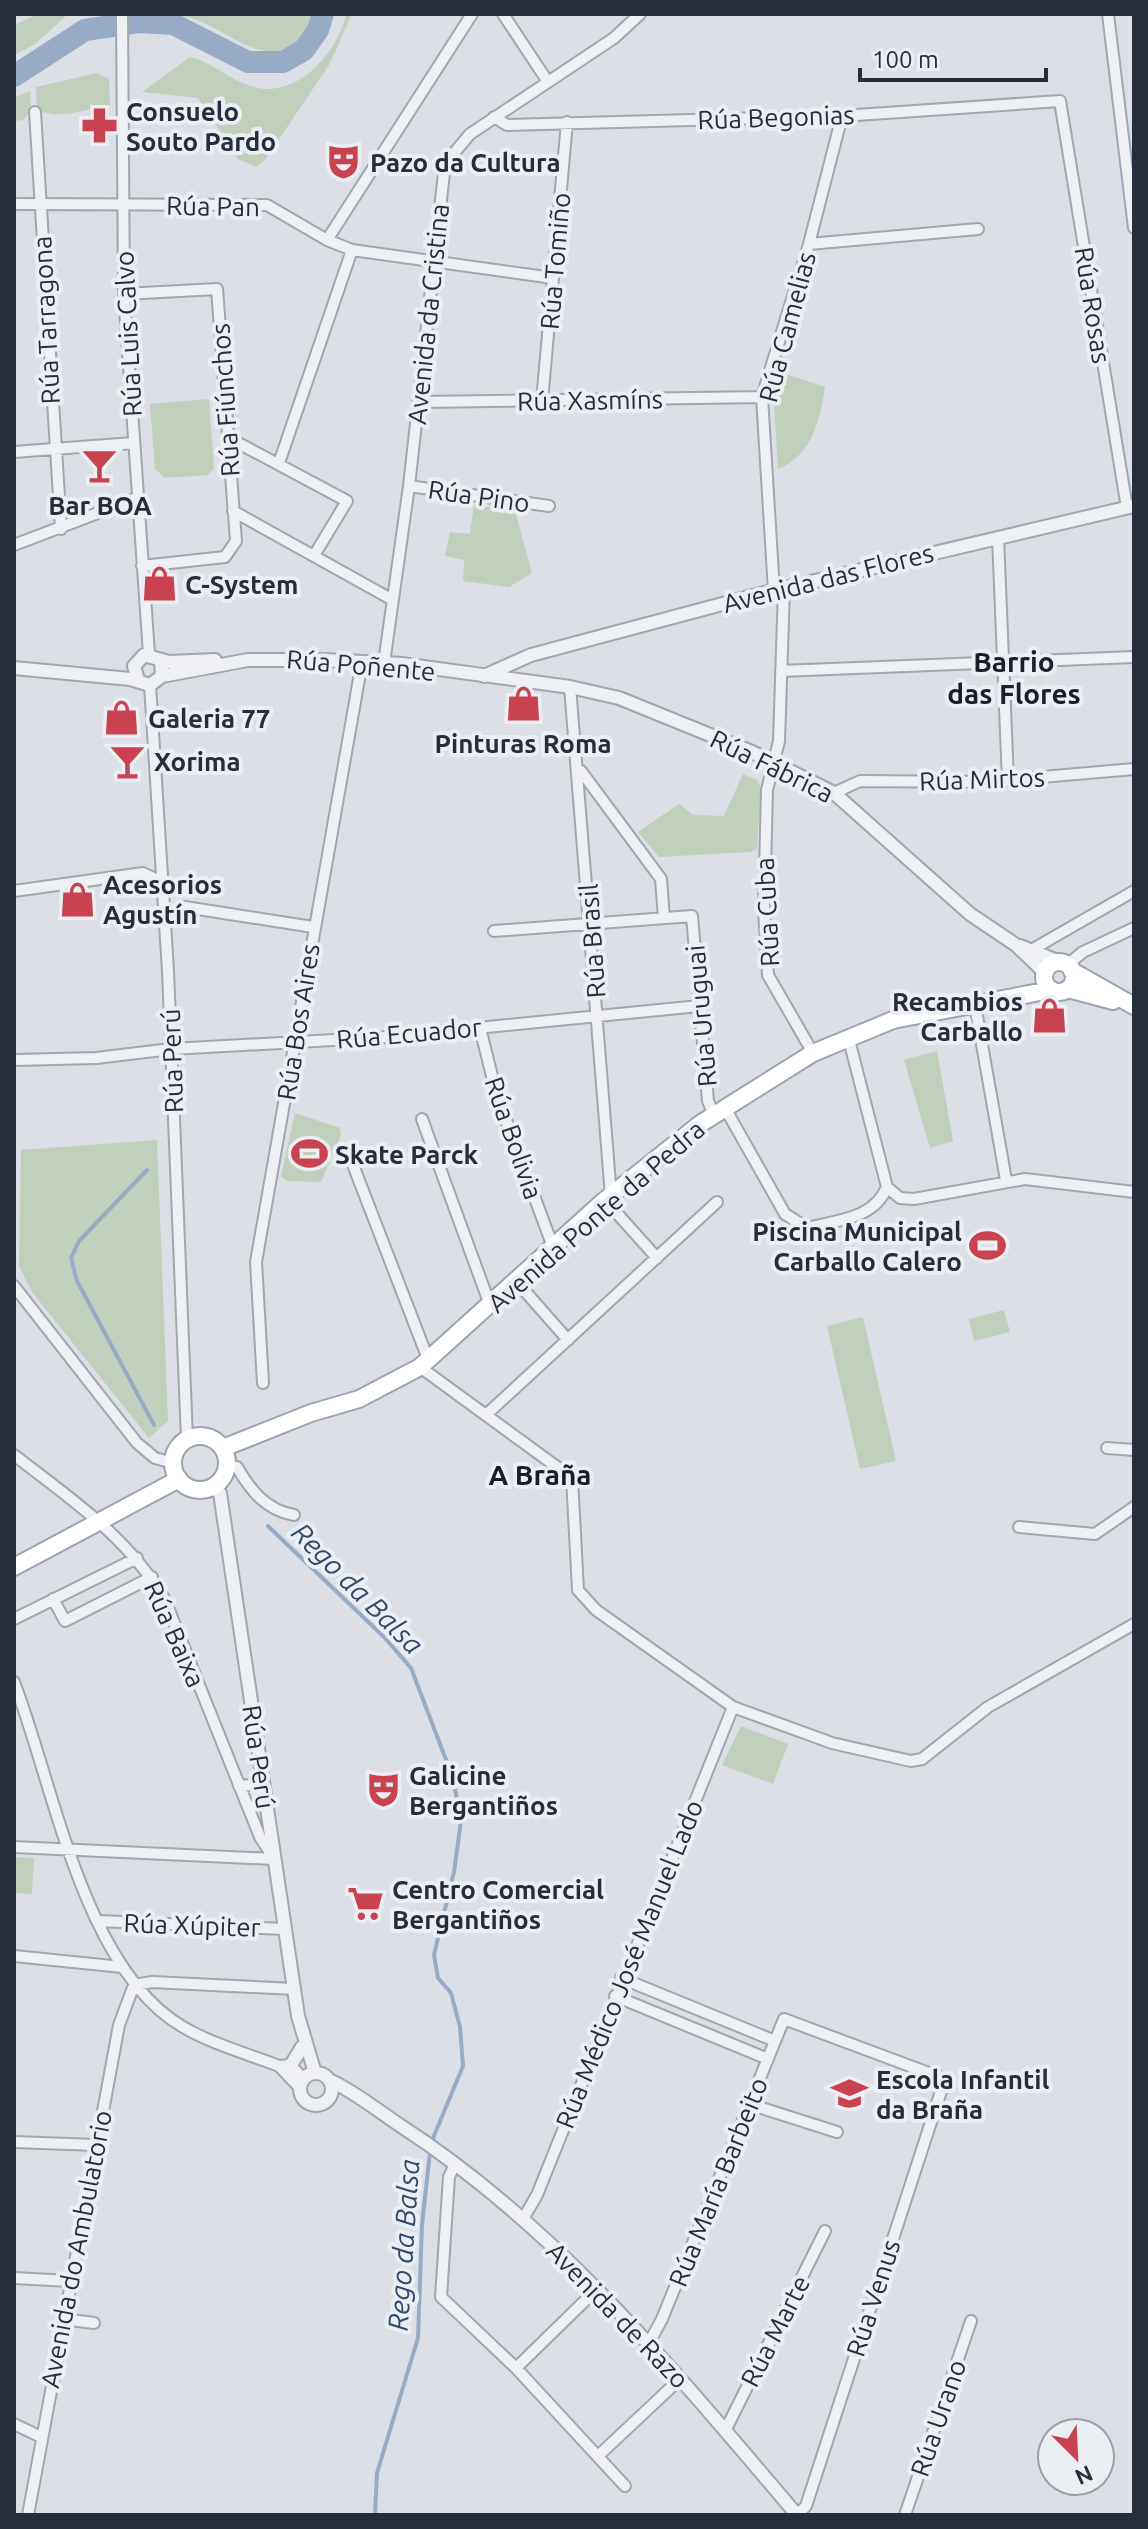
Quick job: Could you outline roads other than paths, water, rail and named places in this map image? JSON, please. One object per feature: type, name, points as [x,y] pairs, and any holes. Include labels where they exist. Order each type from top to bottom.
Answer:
[{"type":"main road","points":[[1049,966],[1067,966],[1132,1006],[1068,989],[1057,992],[1046,980],[1049,966]]},
{"type":"main road","points":[[1067,966],[1074,979],[1068,989]]},
{"type":"main road","name":"Avenida Ponte da Pedra","points":[[223,1448],[311,1413],[359,1399],[424,1363],[608,1198],[719,1112],[813,1053],[893,1020],[1026,994],[1046,980]]},
{"type":"main road","points":[[14,1567],[154,1493],[175,1471],[177,1449],[187,1439],[203,1436],[223,1448],[224,1475],[212,1487],[190,1488],[175,1471]]},
{"type":"street","name":"Rúa Luis Calvo","points":[[122,14],[124,294],[142,566],[155,658]]},
{"type":"street","points":[[327,240],[472,14]]},
{"type":"street","points":[[503,14],[548,82]]},
{"type":"street","name":"Avenida da Cristina","points":[[384,663],[409,486],[445,164],[456,147],[494,117],[614,38],[640,14]]},
{"type":"street","points":[[1108,14],[1134,228]]},
{"type":"street","name":"Rúa Begonias","points":[[494,117],[507,125],[842,116],[1060,101]]},
{"type":"street","name":"Rúa Rosas","points":[[1060,101],[1130,507]]},
{"type":"street","name":"Rúa Tarragona","points":[[35,112],[61,529]]},
{"type":"street","name":"Rúa Camelias","points":[[781,671],[779,590],[762,397],[809,244],[842,116]]},
{"type":"street","name":"Rúa Tomiño","points":[[542,401],[567,122]]},
{"type":"street","name":"Rúa Pan","points":[[14,204],[267,205],[327,240],[352,250],[434,264],[553,278]]},
{"type":"street","points":[[809,244],[978,229]]},
{"type":"street","points":[[279,463],[352,250]]},
{"type":"street","name":"Rúa Fiúnchos","points":[[124,294],[217,289],[236,541],[225,557],[142,566]]},
{"type":"street","name":"Rúa Xasmíns","points":[[418,402],[762,397]]},
{"type":"street","points":[[227,437],[347,501],[315,554]]},
{"type":"street","points":[[14,452],[133,443]]},
{"type":"street","name":"Rúa Pino","points":[[409,486],[549,506]]},
{"type":"street","points":[[14,545],[137,498]]},
{"type":"street","name":"Avenida das Flores","points":[[484,676],[523,658],[779,590],[1130,507]]},
{"type":"street","points":[[233,511],[391,599]]},
{"type":"street","points":[[998,537],[1008,781]]},
{"type":"street","points":[[781,671],[1134,657]]},
{"type":"street","points":[[14,668],[144,682],[162,676],[155,658],[136,661],[133,671],[144,682]]},
{"type":"street","name":"Rúa Poñente","points":[[155,658],[238,661],[281,658],[384,663],[484,676]]},
{"type":"street","points":[[523,658],[520,670],[525,682]]},
{"type":"street","name":"Rúa Poñente","points":[[162,676],[238,661]]},
{"type":"street","name":"Rúa Bos Aires","points":[[263,1383],[256,1262],[362,662]]},
{"type":"street","name":"Rúa Cuba","points":[[781,671],[779,741],[767,790],[763,854],[768,975],[813,1053]]},
{"type":"street","name":"Rúa Fábrica","points":[[484,676],[570,687],[619,698],[773,762],[834,793],[977,920],[1016,945],[1046,980]]},
{"type":"street","name":"Rúa Perú","points":[[144,682],[165,922],[187,1439]]},
{"type":"street","name":"Rúa Brasil","points":[[570,687],[598,1016],[608,1198]]},
{"type":"street","points":[[494,931],[664,918],[661,879],[579,769]]},
{"type":"street","name":"Rúa Mirtos","points":[[834,793],[860,781],[1008,781],[1134,769]]},
{"type":"street","points":[[14,891],[143,873],[162,882]]},
{"type":"street","points":[[1033,949],[1134,891]]},
{"type":"street","points":[[165,922],[185,907],[313,927]]},
{"type":"street","name":"Rúa Uruguai","points":[[664,918],[692,916],[708,1101],[719,1112],[785,1214],[807,1228],[868,1212],[880,1203],[887,1187]]},
{"type":"street","points":[[1067,966],[1083,952],[1134,928]]},
{"type":"street","name":"Rúa Fábrica","points":[[1016,945],[1033,949],[1067,966]]},
{"type":"street","points":[[975,1005],[1006,1180]]},
{"type":"street","name":"Rúa Ecuador","points":[[14,1060],[96,1058],[171,1049],[480,1028],[699,1006]]},
{"type":"street","name":"Rúa Bolivia","points":[[480,1028],[497,1096],[553,1247]]},
{"type":"street","points":[[848,1036],[887,1187],[900,1198],[914,1199],[1006,1180],[1134,1192]]},
{"type":"street","points":[[422,1119],[490,1305]]},
{"type":"street","points":[[350,1157],[424,1363],[572,1478],[578,1590],[596,1610],[733,1707],[832,1743],[911,1761],[922,1759],[1007,1695],[1134,1624]]},
{"type":"street","points":[[608,1198],[657,1258]]},
{"type":"street","points":[[487,1414],[717,1202]]},
{"type":"street","points":[[516,1281],[568,1340]]},
{"type":"street","points":[[14,1286],[137,1443],[175,1471]]},
{"type":"street","points":[[1107,1448],[1134,1450]]},
{"type":"street","name":"Rúa Baixa","points":[[14,1455],[101,1522],[152,1577],[165,1600],[260,1837],[274,1859]]},
{"type":"street","points":[[226,1466],[237,1467],[254,1493],[270,1507],[294,1515]]},
{"type":"street","name":"Rúa Perú","points":[[212,1487],[220,1493],[306,2078]]},
{"type":"street","points":[[1019,1527],[1095,1534],[1134,1507]]},
{"type":"street","points":[[14,1619],[137,1558]]},
{"type":"street","points":[[53,1599],[65,1621],[152,1577]]},
{"type":"street","points":[[14,1682],[66,1850],[122,1967],[134,1985],[182,2027],[285,2066],[306,2078],[307,2103],[317,2106],[353,2096]]},
{"type":"street","name":"Rúa Médico José Manuel Lado","points":[[523,2219],[537,2195],[621,1978],[733,1707]]},
{"type":"street","points":[[239,1786],[262,1784]]},
{"type":"street","points":[[14,1847],[274,1859]]},
{"type":"street","name":"Rúa Xúpiter","points":[[99,1921],[285,1929]]},
{"type":"street","points":[[14,1956],[122,1967]]},
{"type":"street","points":[[621,1978],[775,2041]]},
{"type":"street","points":[[134,1985],[152,1982],[294,1989]]},
{"type":"street","name":"Avenida do Ambulatorio","points":[[28,2515],[119,2025],[134,1985]]},
{"type":"street","points":[[615,1996],[768,2059]]},
{"type":"street","points":[[689,2027],[696,2009]]},
{"type":"street","name":"Rúa María Barbeito","points":[[649,2343],[662,2319],[784,2019],[945,2079]]},
{"type":"street","name":"Rúa Perú","points":[[301,2032],[302,2065],[306,2078]]},
{"type":"street","points":[[285,2066],[302,2047]]},
{"type":"street","name":"Avenida de Razo","points":[[306,2078],[329,2080],[418,2137],[523,2219],[649,2343],[797,2515]]},
{"type":"street","name":"Rúa Venus","points":[[797,2515],[806,2506],[945,2079]]},
{"type":"street","points":[[327,2101],[332,2091],[329,2080]]},
{"type":"street","points":[[749,2104],[837,2132]]},
{"type":"street","points":[[14,2142],[96,2145]]},
{"type":"street","points":[[455,2164],[449,2177],[441,2297],[516,2368],[625,2486]]},
{"type":"street","name":"Rúa Marte","points":[[725,2431],[825,2231]]},
{"type":"street","points":[[14,2278],[70,2281]]},
{"type":"street","points":[[516,2368],[597,2289]]},
{"type":"street","points":[[63,2319],[94,2323]]},
{"type":"street","name":"Rúa Urano","points":[[905,2515],[971,2321]]},
{"type":"street","points":[[598,2456],[680,2379]]},
{"type":"street","points":[[14,2424],[41,2437]]},
{"type":"waterway","points":[[14,76],[85,30],[139,22],[173,24],[248,62],[283,62],[304,50],[318,30],[323,14]]},
{"type":"waterway","name":"Rego da Balsa","points":[[147,1170],[79,1241],[71,1258],[77,1281],[154,1425]]},
{"type":"waterway","name":"Rego da Balsa","points":[[268,1526],[384,1637],[411,1668],[453,1778],[461,1821],[454,1872],[434,1955],[438,1978],[451,1993],[460,2027],[463,2066],[431,2143]]},
{"type":"waterway","name":"Rego da Balsa","points":[[375,2515],[377,2473],[418,2338],[422,2225],[430,2152]]},
{"type":"place","name":"Consuelo Souto Pardo","points":[[100,126]]},
{"type":"place","name":"Pazo da Cultura","points":[[344,162]]},
{"type":"place","name":"Bar BOA","points":[[100,466]]},
{"type":"place","name":"C-System","points":[[159,584]]},
{"type":"place","name":"Pinturas Roma","points":[[523,704]]},
{"type":"place","name":"Galeria 77","points":[[122,718]]},
{"type":"place","name":"Xorima","points":[[128,761]]},
{"type":"place","name":"Acesorios Agustín","points":[[77,899]]},
{"type":"place","name":"Recambios Carballo","points":[[1049,1016]]},
{"type":"place","name":"Skate Parck","points":[[309,1154]]},
{"type":"place","name":"Piscina Municipal Carballo Calero","points":[[988,1246]]},
{"type":"place","name":"Galicine Bergantiños","points":[[383,1790]]},
{"type":"place","name":"Centro Comercial Bergantiños","points":[[366,1904]]},
{"type":"place","name":"Escola Infantil da Braña","points":[[850,2094]]},
{"type":"district","name":"Barrio das Flores","points":[[1014,677]]},
{"type":"district","name":"A Braña","points":[[540,1474]]}]
